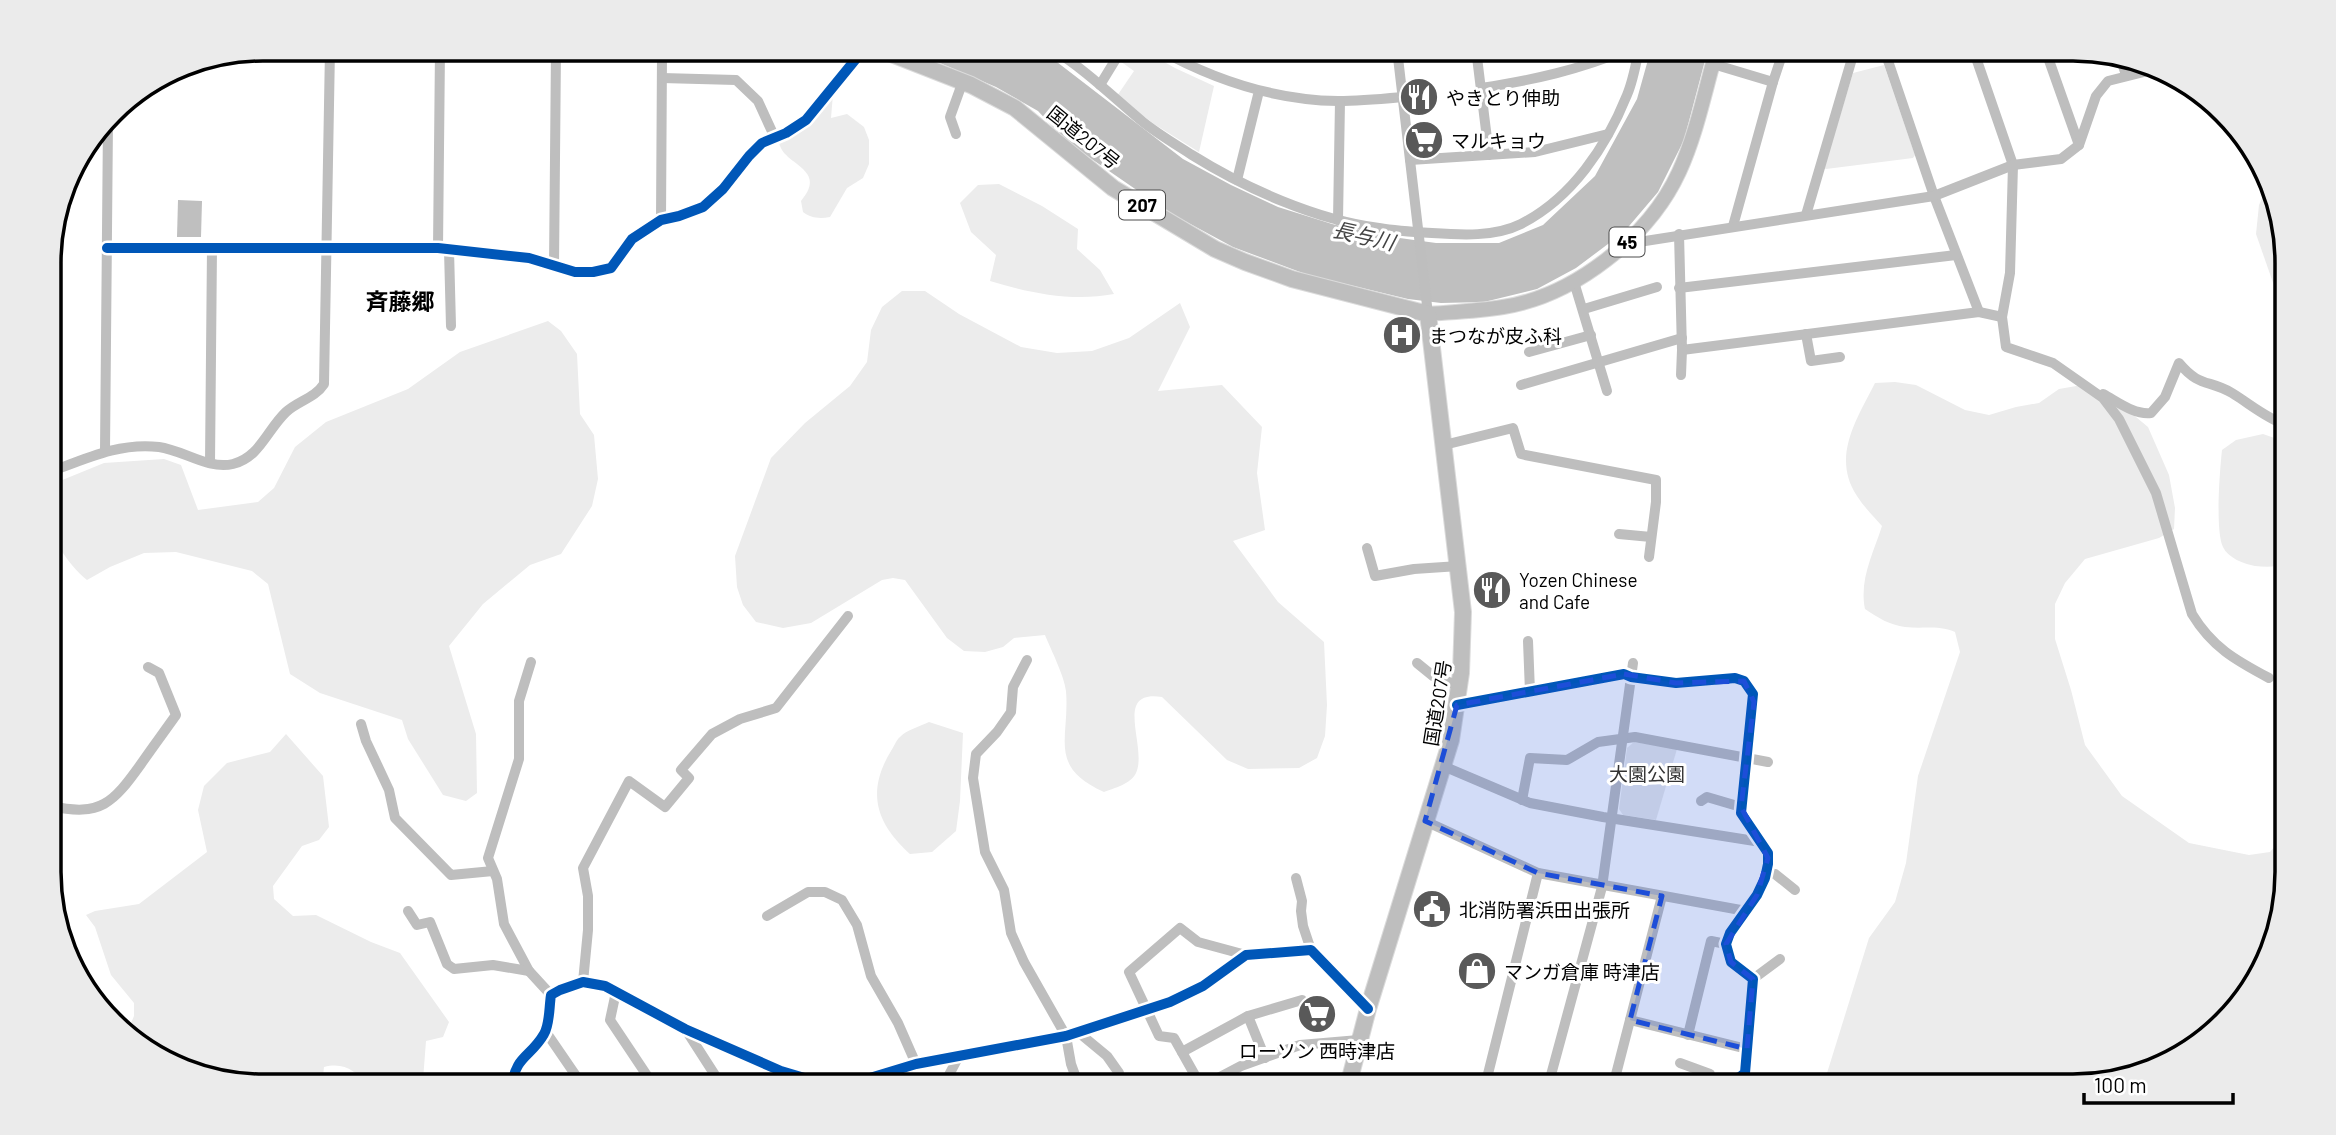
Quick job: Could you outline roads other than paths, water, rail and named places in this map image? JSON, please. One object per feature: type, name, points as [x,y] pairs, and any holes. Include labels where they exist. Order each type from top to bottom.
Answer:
[{"type":"highway","name":"国道207号","points":[[926,61],[1015,108],[1112,188],[1215,249],[1292,279],[1428,310],[1464,612],[1457,705],[1451,740],[1368,1009],[1351,1073]]},
{"type":"main road","name":"45","points":[[1428,310],[1505,307],[1546,295],[1574,282],[1626,244],[1656,209],[1679,173],[1714,61]]},
{"type":"street","points":[[62,468],[105,451],[159,447],[210,463],[232,464],[257,451],[286,412],[319,392],[324,384],[330,61]]},
{"type":"street","points":[[440,61],[444,249],[450,326]]},
{"type":"street","points":[[554,267],[556,61]]},
{"type":"street","points":[[661,220],[662,61]]},
{"type":"street","points":[[107,248],[444,249],[528,258],[575,272],[611,268],[632,239],[661,220],[703,206],[723,189],[762,143],[786,133],[806,120],[854,61]]},
{"type":"street","points":[[1071,61],[1146,124],[1237,180],[1338,220],[1419,234],[1485,233],[1519,225],[1554,203],[1584,172],[1608,134],[1628,93],[1636,61]]},
{"type":"street","points":[[1100,85],[1115,61]]},
{"type":"street","points":[[1184,61],[1226,81],[1259,91],[1340,101],[1403,97]]},
{"type":"street","points":[[1398,61],[1428,310]]},
{"type":"street","points":[[1477,61],[1489,155]]},
{"type":"street","points":[[1480,88],[1533,80],[1600,61]]},
{"type":"street","points":[[1733,226],[1780,61]]},
{"type":"street","points":[[1806,215],[1851,61]]},
{"type":"street","points":[[1888,61],[1934,195],[1979,312]]},
{"type":"street","points":[[1977,61],[2013,165],[2010,273],[2002,317],[2006,347],[2053,362],[2103,398],[2119,419],[2156,494],[2192,614],[2215,645],[2235,660],[2269,678]]},
{"type":"street","points":[[2049,61],[2079,145]]},
{"type":"street","points":[[1713,64],[1773,82]]},
{"type":"street","points":[[2124,68],[2126,75]]},
{"type":"street","points":[[1626,244],[1934,195],[2013,165],[2061,159],[2079,145],[2096,96],[2108,81],[2138,73]]},
{"type":"street","points":[[662,78],[736,80],[758,101],[775,138]]},
{"type":"street","points":[[957,134],[950,117],[962,81]]},
{"type":"street","points":[[1237,180],[1259,91]]},
{"type":"street","points":[[1338,220],[1340,101]]},
{"type":"street","points":[[1410,160],[1535,152],[1608,134]]},
{"type":"street","points":[[105,451],[108,135]]},
{"type":"street","points":[[1679,234],[1681,375]]},
{"type":"street","points":[[210,463],[212,247]]},
{"type":"street","points":[[1679,288],[1956,255]]},
{"type":"street","points":[[1574,282],[1607,391]]},
{"type":"street","points":[[1584,309],[1657,287]]},
{"type":"street","points":[[1521,385],[1600,362],[1682,344],[1806,334],[1979,312],[2002,317]]},
{"type":"street","points":[[1806,334],[1811,361],[1840,357]]},
{"type":"street","points":[[1530,352],[1591,335]]},
{"type":"street","points":[[2085,386],[2143,414],[2151,413],[2165,397],[2179,363],[2197,381],[2229,391],[2275,420]]},
{"type":"street","points":[[1444,445],[1513,428],[1519,450],[1525,455],[1656,480],[1649,558]]},
{"type":"street","points":[[1619,534],[1651,537]]},
{"type":"street","points":[[1367,548],[1375,576],[1414,569],[1459,566]]},
{"type":"street","points":[[583,982],[589,930],[588,896],[583,867],[629,781],[665,807],[689,778],[681,770],[712,734],[740,719],[776,708],[848,616]]},
{"type":"street","points":[[1528,641],[1530,692]]},
{"type":"street","points":[[1027,660],[1013,687],[1011,712],[976,754],[973,778],[985,852],[1004,890],[1011,933],[1024,962],[1066,1036],[1074,1074]]},
{"type":"street","points":[[531,662],[519,701],[519,759],[488,858],[497,879],[504,924],[529,971],[551,996]]},
{"type":"street","points":[[1417,663],[1433,676],[1459,685]]},
{"type":"street","points":[[1551,1073],[1602,887],[1633,663]]},
{"type":"street","points":[[61,808],[88,810],[102,806],[120,794],[176,715],[159,673],[148,667]]},
{"type":"street","points":[[1457,705],[1624,674],[1676,683],[1735,678],[1744,681],[1753,694],[1754,702],[1745,757],[1741,807],[1743,818],[1768,853],[1767,873],[1757,895],[1730,933],[1726,944],[1731,962],[1753,979]]},
{"type":"street","points":[[361,723],[366,741],[389,790],[396,818],[451,875],[493,871]]},
{"type":"street","points":[[1522,800],[1530,758],[1567,760],[1598,743],[1623,738],[1635,737],[1768,762]]},
{"type":"street","points":[[1443,766],[1522,800],[1612,818],[1762,842]]},
{"type":"street","points":[[1701,800],[1707,797],[1741,807]]},
{"type":"street","points":[[1425,821],[1538,873],[1602,887],[1746,911]]},
{"type":"street","points":[[1488,1073],[1538,873]]},
{"type":"street","points":[[1767,873],[1775,874],[1795,890]]},
{"type":"street","points":[[1296,878],[1302,901],[1303,926],[1311,950],[1368,1009]]},
{"type":"street","points":[[766,916],[808,892],[825,892],[842,900],[857,925],[871,976],[898,1023],[916,1064]]},
{"type":"street","points":[[1616,1073],[1662,896]]},
{"type":"street","points":[[408,911],[417,925],[430,922],[447,964],[454,969],[493,965],[529,971]]},
{"type":"street","points":[[1195,1073],[1174,1038],[1159,1036],[1129,972],[1180,928],[1198,942],[1246,955],[1311,950]]},
{"type":"street","points":[[1688,1035],[1711,941],[1726,944]]},
{"type":"street","points":[[884,1074],[916,1064],[1066,1036],[1170,1002],[1203,986],[1246,955]]},
{"type":"street","points":[[1745,1073],[1753,979],[1780,959]]},
{"type":"street","points":[[513,1074],[517,1063],[532,1050],[545,1032],[551,996],[583,982],[605,986],[685,1029],[790,1074]]},
{"type":"street","points":[[616,992],[610,1020],[646,1074]]},
{"type":"street","points":[[1182,1052],[1248,1016],[1302,1000]]},
{"type":"street","points":[[1248,1016],[1265,1058]]},
{"type":"street","points":[[1630,1020],[1747,1049]]},
{"type":"street","points":[[685,1029],[714,1074]]},
{"type":"street","points":[[545,1032],[574,1074]]},
{"type":"street","points":[[1078,1032],[1107,1056],[1119,1073]]},
{"type":"street","points":[[1226,1073],[1300,1045],[1359,1040]]},
{"type":"street","points":[[950,1074],[960,1056]]},
{"type":"street","points":[[1680,1063],[1708,1073]]},
{"type":"water","name":"長与川","points":[[935,61],[1056,61],[1183,159],[1278,207],[1332,224],[1385,236],[1436,243],[1499,243],[1543,225],[1595,176],[1637,99],[1648,61],[1705,61],[1684,140],[1658,192],[1624,232],[1576,268],[1537,289],[1484,302],[1441,303],[1408,299],[1308,275],[1233,247],[1170,213],[1067,142],[1038,111],[996,87]]},
{"type":"water","points":[[178,200],[202,201],[201,237],[177,237]]},
{"type":"place","name":"やきとり伸助","points":[[1419,97]]},
{"type":"place","name":"マルキョウ","points":[[1424,140]]},
{"type":"place","name":"まつなが皮ふ科","points":[[1402,335]]},
{"type":"place","name":"Yozen Chinese and Cafe","points":[[1492,590]]},
{"type":"place","name":"北消防署浜田出張所","points":[[1432,909]]},
{"type":"place","name":"マンガ倉庫 時津店","points":[[1477,971]]},
{"type":"place","name":"ローソン 西時津店","points":[[1317,1014]]},
{"type":"district","name":"斉藤郷","points":[[400,301]]},
{"type":"park label","name":"大園公園","points":[[1647,773]]}]
